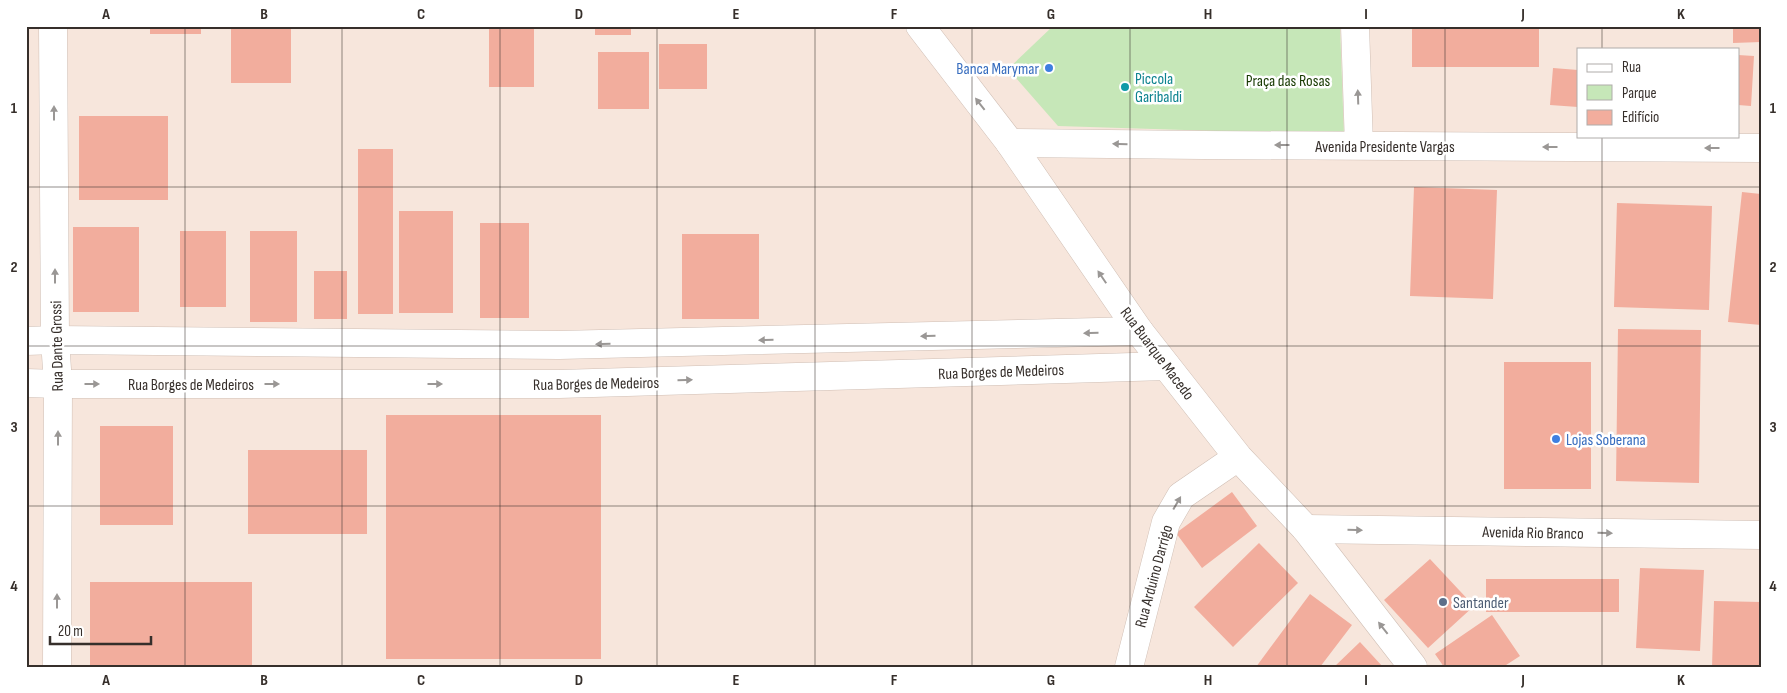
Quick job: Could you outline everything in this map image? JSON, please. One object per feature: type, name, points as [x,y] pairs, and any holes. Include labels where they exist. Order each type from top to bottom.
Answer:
[{"type":"street","name":"Rua Dante Grossi","points":[[53,26],[55,340],[58,384],[57,667]]},
{"type":"street","name":"Rua Buarque Macedo","points":[[920,26],[1010,142],[1140,332],[1166,366],[1238,457],[1306,529],[1413,667]]},
{"type":"street","points":[[1355,26],[1359,146]]},
{"type":"street","name":"Avenida Presidente Vargas","points":[[1010,142],[1761,148]]},
{"type":"street","points":[[26,341],[559,345],[1140,332]]},
{"type":"street","points":[[559,345],[559,384]]},
{"type":"street","name":"Rua Borges de Medeiros","points":[[26,383],[559,384],[1166,366]]},
{"type":"street","name":"Rua Arduino Darrigo","points":[[1130,667],[1166,522],[1181,496],[1238,457]]},
{"type":"street","name":"Avenida Rio Branco","points":[[1306,529],[1761,535]]},
{"type":"green space","name":"Praça das Rosas","points":[[1053,26],[1340,26],[1344,135],[1058,126],[1008,69]]},
{"type":"building","points":[[150,26],[201,26],[201,34],[150,34]]},
{"type":"building","points":[[231,26],[291,26],[291,83],[231,83]]},
{"type":"building","points":[[489,26],[534,26],[534,87],[489,87]]},
{"type":"building","points":[[595,26],[631,26],[631,35],[595,35]]},
{"type":"building","points":[[1412,26],[1539,26],[1539,67],[1412,67]]},
{"type":"building","points":[[1733,26],[1761,26],[1761,42],[1733,43]]},
{"type":"building","points":[[659,44],[707,44],[707,89],[659,89]]},
{"type":"building","points":[[598,52],[649,52],[649,109],[598,109]]},
{"type":"building","points":[[1740,55],[1754,56],[1751,106],[1740,105]]},
{"type":"building","points":[[1553,68],[1577,70],[1577,107],[1550,105]]},
{"type":"building","points":[[79,116],[168,116],[168,200],[79,200]]},
{"type":"building","points":[[358,149],[393,149],[393,314],[358,314]]},
{"type":"building","points":[[1414,187],[1497,190],[1493,299],[1410,296]]},
{"type":"building","points":[[1742,192],[1761,194],[1761,325],[1728,322]]},
{"type":"building","points":[[1617,203],[1712,206],[1709,310],[1614,307]]},
{"type":"building","points":[[399,211],[453,211],[453,313],[399,313]]},
{"type":"building","points":[[480,223],[529,223],[529,318],[480,318]]},
{"type":"building","points":[[73,227],[139,227],[139,312],[73,312]]},
{"type":"building","points":[[180,231],[226,231],[226,307],[180,307]]},
{"type":"building","points":[[250,231],[297,231],[297,322],[250,322]]},
{"type":"building","points":[[682,234],[759,234],[759,319],[682,319]]},
{"type":"building","points":[[314,271],[347,271],[347,319],[314,319]]},
{"type":"building","points":[[1618,329],[1701,330],[1699,483],[1616,481]]},
{"type":"building","points":[[1504,362],[1591,362],[1591,489],[1504,489]]},
{"type":"building","points":[[386,415],[601,415],[601,659],[386,659]]},
{"type":"building","points":[[100,426],[173,426],[173,525],[100,525]]},
{"type":"building","points":[[248,450],[367,450],[367,534],[248,534]]},
{"type":"building","points":[[1232,492],[1257,526],[1202,568],[1176,533]]},
{"type":"building","points":[[1259,543],[1298,583],[1233,647],[1194,607]]},
{"type":"building","points":[[1430,559],[1474,606],[1428,648],[1384,600]]},
{"type":"building","points":[[1640,568],[1704,570],[1700,651],[1636,648]]},
{"type":"building","points":[[1486,579],[1619,579],[1619,612],[1486,612]]},
{"type":"building","points":[[90,582],[252,582],[252,667],[90,667]]},
{"type":"building","points":[[1310,594],[1352,625],[1320,667],[1256,667]]},
{"type":"building","points":[[1714,601],[1761,602],[1761,667],[1712,667]]},
{"type":"building","points":[[1492,615],[1520,656],[1503,667],[1444,667],[1435,654]]},
{"type":"building","points":[[1360,642],[1383,667],[1334,667]]},
{"type":"place","name":"Banca Marymar","points":[[1049,68]]},
{"type":"place","name":"Piccola Garibaldi","points":[[1125,87]]},
{"type":"place","name":"Lojas Soberana","points":[[1556,439]]},
{"type":"place","name":"Santander","points":[[1443,602]]}]
